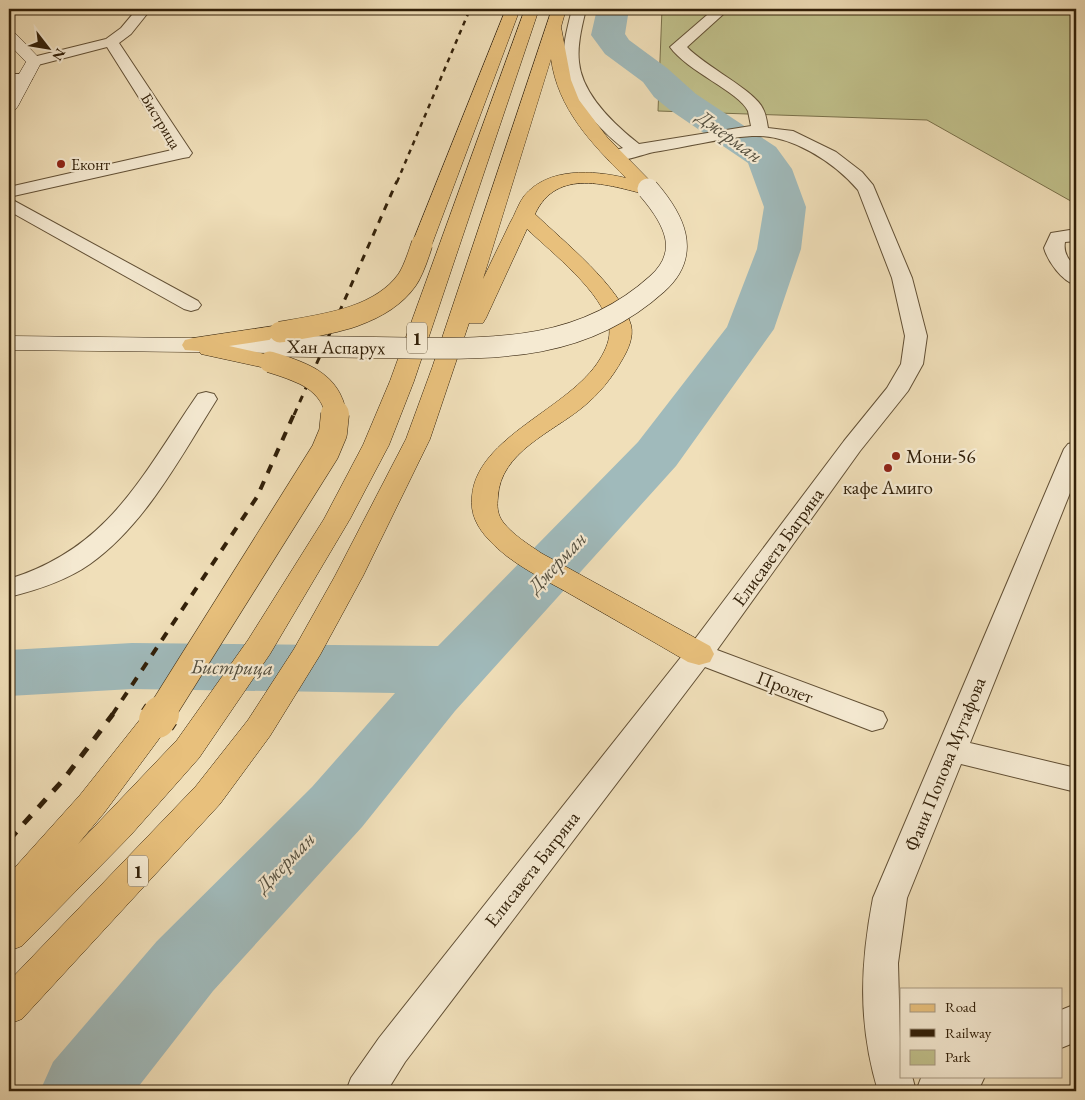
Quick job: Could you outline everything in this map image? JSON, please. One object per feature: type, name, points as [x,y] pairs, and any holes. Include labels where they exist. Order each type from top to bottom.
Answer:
[{"type":"main road","points":[[193,345],[276,347],[324,324],[356,314],[382,301],[407,281],[513,9]]},
{"type":"main road","name":"1","points":[[9,935],[154,788],[210,718],[258,648],[337,519],[376,445],[402,381],[532,9]]},
{"type":"main road","points":[[556,16],[565,89],[579,112],[615,156],[648,189]]},
{"type":"main road","name":"1","points":[[9,1007],[208,795],[259,728],[306,655],[363,550],[418,439],[444,368],[556,16]]},
{"type":"main road","points":[[418,439],[532,199],[546,187],[556,182],[584,177],[597,171],[615,156]]},
{"type":"main road","points":[[584,177],[613,180],[648,189]]},
{"type":"main road","points":[[524,215],[599,290],[620,324],[620,335],[618,348],[600,378],[571,404],[506,452],[494,467],[485,494],[484,509],[488,520],[499,534],[526,556],[699,654]]},
{"type":"main road","points":[[9,899],[92,804],[156,720],[325,452],[335,429],[334,408],[328,389],[318,380],[303,372],[276,347],[193,345]]},
{"type":"street","points":[[9,106],[16,79],[34,61],[111,42],[126,31],[144,9]]},
{"type":"street","points":[[578,9],[571,64],[594,113],[615,134],[636,150]]},
{"type":"street","points":[[722,9],[678,47],[691,61],[736,91],[755,108],[757,131]]},
{"type":"street","points":[[9,35],[34,61]]},
{"type":"street","name":"Бистрица","points":[[9,192],[183,153],[111,42]]},
{"type":"street","name":"Елисавета Багряна","points":[[365,1091],[392,1050],[699,654],[852,446],[897,391],[912,364],[916,336],[902,278],[867,189],[856,176],[830,156],[787,135],[757,131],[636,150],[615,156]]},
{"type":"street","name":"Хан Аспарух","points":[[276,347],[490,349],[547,340],[604,323],[647,296],[665,277],[675,261],[677,241],[675,227],[666,210],[648,189]]},
{"type":"street","points":[[9,204],[191,305]]},
{"type":"street","points":[[1076,235],[1058,237],[1054,242],[1053,249],[1060,262],[1076,279]]},
{"type":"street","points":[[9,343],[193,345]]},
{"type":"street","points":[[9,588],[57,572],[106,537],[129,513],[206,399]]},
{"type":"street","name":"Фани Попова Мутафова","points":[[897,1091],[888,1065],[882,1016],[880,962],[890,898],[1076,449]]},
{"type":"street","name":"Пролет","points":[[699,654],[872,720]]},
{"type":"street","points":[[950,750],[1076,780]]},
{"type":"street","points":[[1062,1030],[1076,1021]]},
{"type":"street","points":[[935,1091],[962,1078]]},
{"type":"green space","points":[[662,9],[1076,9],[1076,204],[927,120],[658,111]]},
{"type":"waterway","name":"Джерман","points":[[455,670],[657,454],[750,329],[779,249],[785,207],[772,169],[762,155],[683,102],[667,89],[655,75],[617,47],[608,35],[613,9]]},
{"type":"waterway","name":"Бистрица","points":[[9,673],[132,666],[455,670]]},
{"type":"waterway","name":"Джерман","points":[[83,1091],[185,966],[337,807],[455,670]]},
{"type":"railway","points":[[397,182],[470,9]]},
{"type":"railway","points":[[294,415],[397,181]]},
{"type":"railway","points":[[112,715],[257,497],[294,414]]},
{"type":"railway","points":[[9,840],[64,779],[113,714]]},
{"type":"place","name":"Еконт","points":[[61,164]]},
{"type":"place","name":"Мони-56","points":[[896,456]]},
{"type":"place","name":"кафе Амиго","points":[[888,468]]}]
